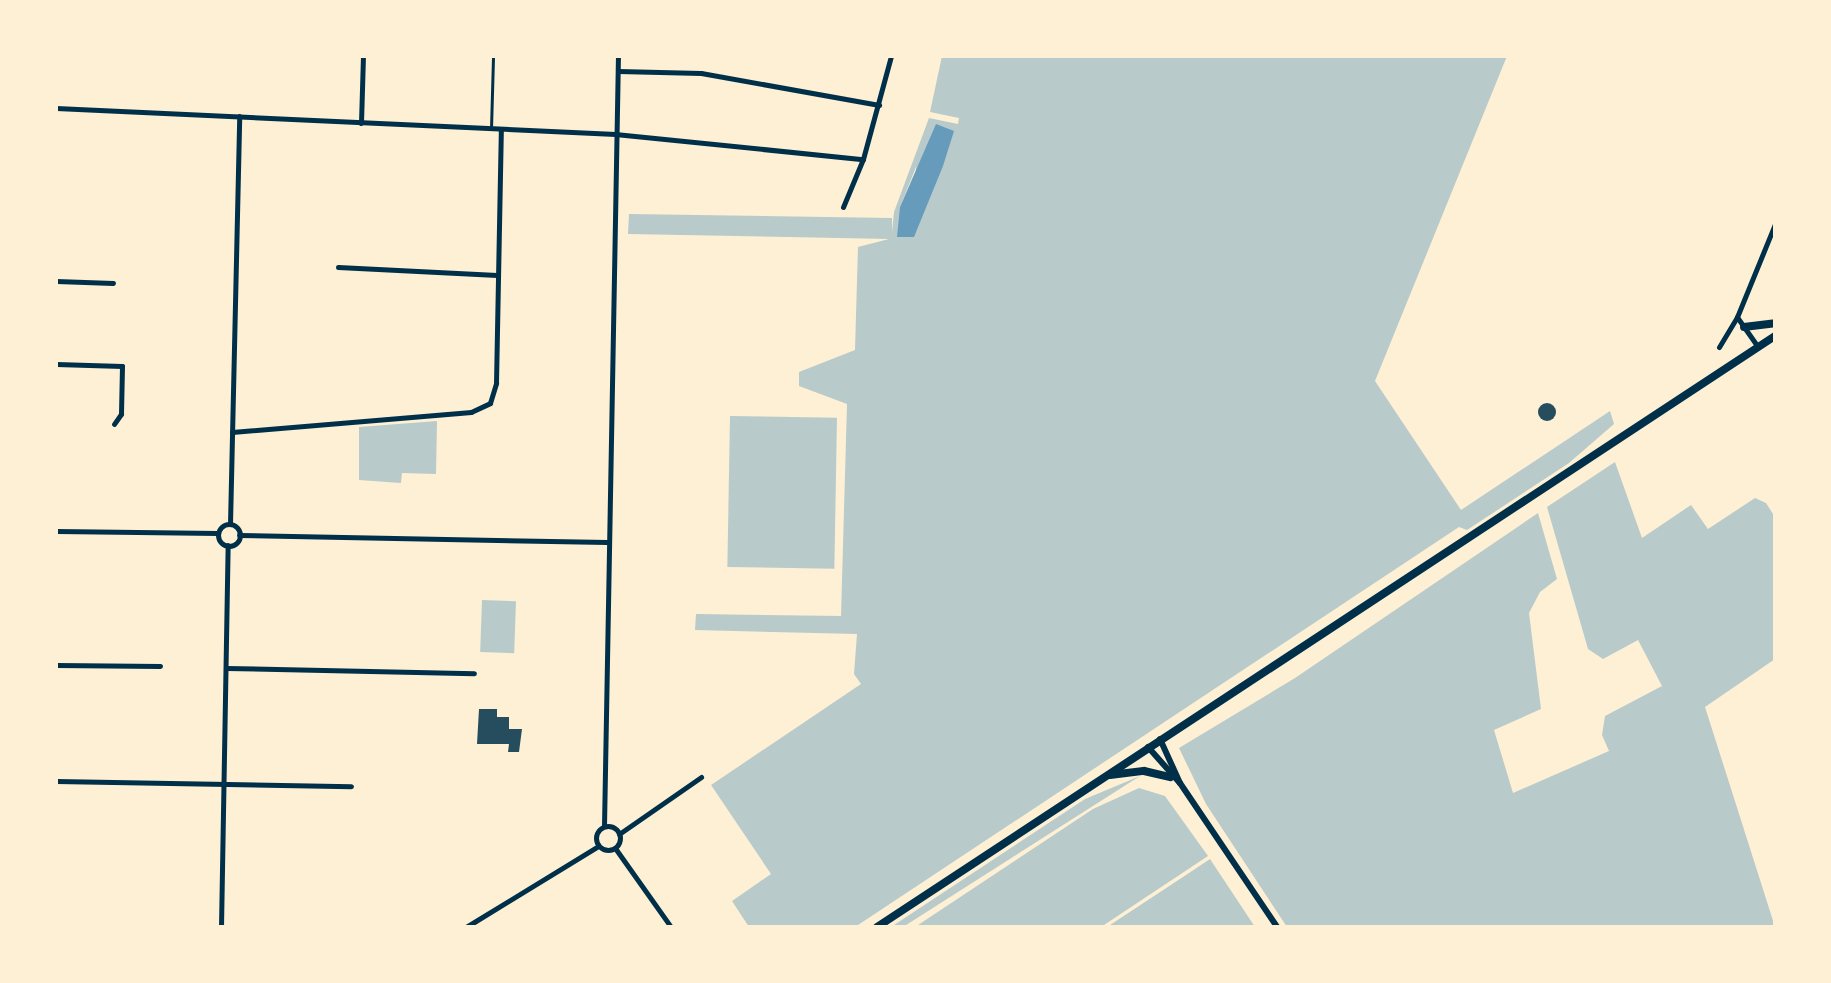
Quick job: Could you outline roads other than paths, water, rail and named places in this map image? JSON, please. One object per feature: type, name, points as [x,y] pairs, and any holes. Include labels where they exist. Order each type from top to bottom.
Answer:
[{"type":"main road","points":[[1744,327],[1775,323]]},
{"type":"main road","points":[[877,927],[1775,336]]},
{"type":"main road","points":[[1105,775],[1144,771],[1170,777]]},
{"type":"street","points":[[361,123],[363,56]]},
{"type":"street","points":[[598,846],[596,834],[604,826],[618,56]]},
{"type":"street","points":[[843,207],[863,159],[891,56]]},
{"type":"street","points":[[618,71],[701,73],[879,105]]},
{"type":"street","points":[[56,108],[615,134],[863,159]]},
{"type":"street","points":[[239,116],[230,524],[239,535]]},
{"type":"street","points":[[232,432],[471,412],[490,403],[496,383],[501,130]]},
{"type":"street","points":[[1719,347],[1737,317],[1775,224]]},
{"type":"street","points":[[338,267],[497,275]]},
{"type":"street","points":[[56,281],[113,283]]},
{"type":"street","points":[[1737,317],[1758,347]]},
{"type":"street","points":[[56,364],[122,366],[121,414],[114,424]]},
{"type":"street","points":[[56,531],[218,533],[230,524]]},
{"type":"street","points":[[218,533],[228,545],[221,927]]},
{"type":"street","points":[[228,545],[239,535],[607,542]]},
{"type":"street","points":[[56,665],[160,666]]},
{"type":"street","points":[[226,668],[474,673]]},
{"type":"street","points":[[1160,739],[1180,783],[1277,927]]},
{"type":"street","points":[[1148,747],[1170,777],[1180,783]]},
{"type":"street","points":[[615,848],[619,834],[701,777]]},
{"type":"street","points":[[56,781],[351,786]]},
{"type":"street","points":[[604,826],[619,834]]},
{"type":"street","points":[[466,927],[598,846],[615,848],[671,927]]},
{"type":"lane","points":[[491,129],[493,56]]},
{"type":"water","points":[[936,124],[954,131],[943,166],[914,237],[897,237],[900,207]]}]
